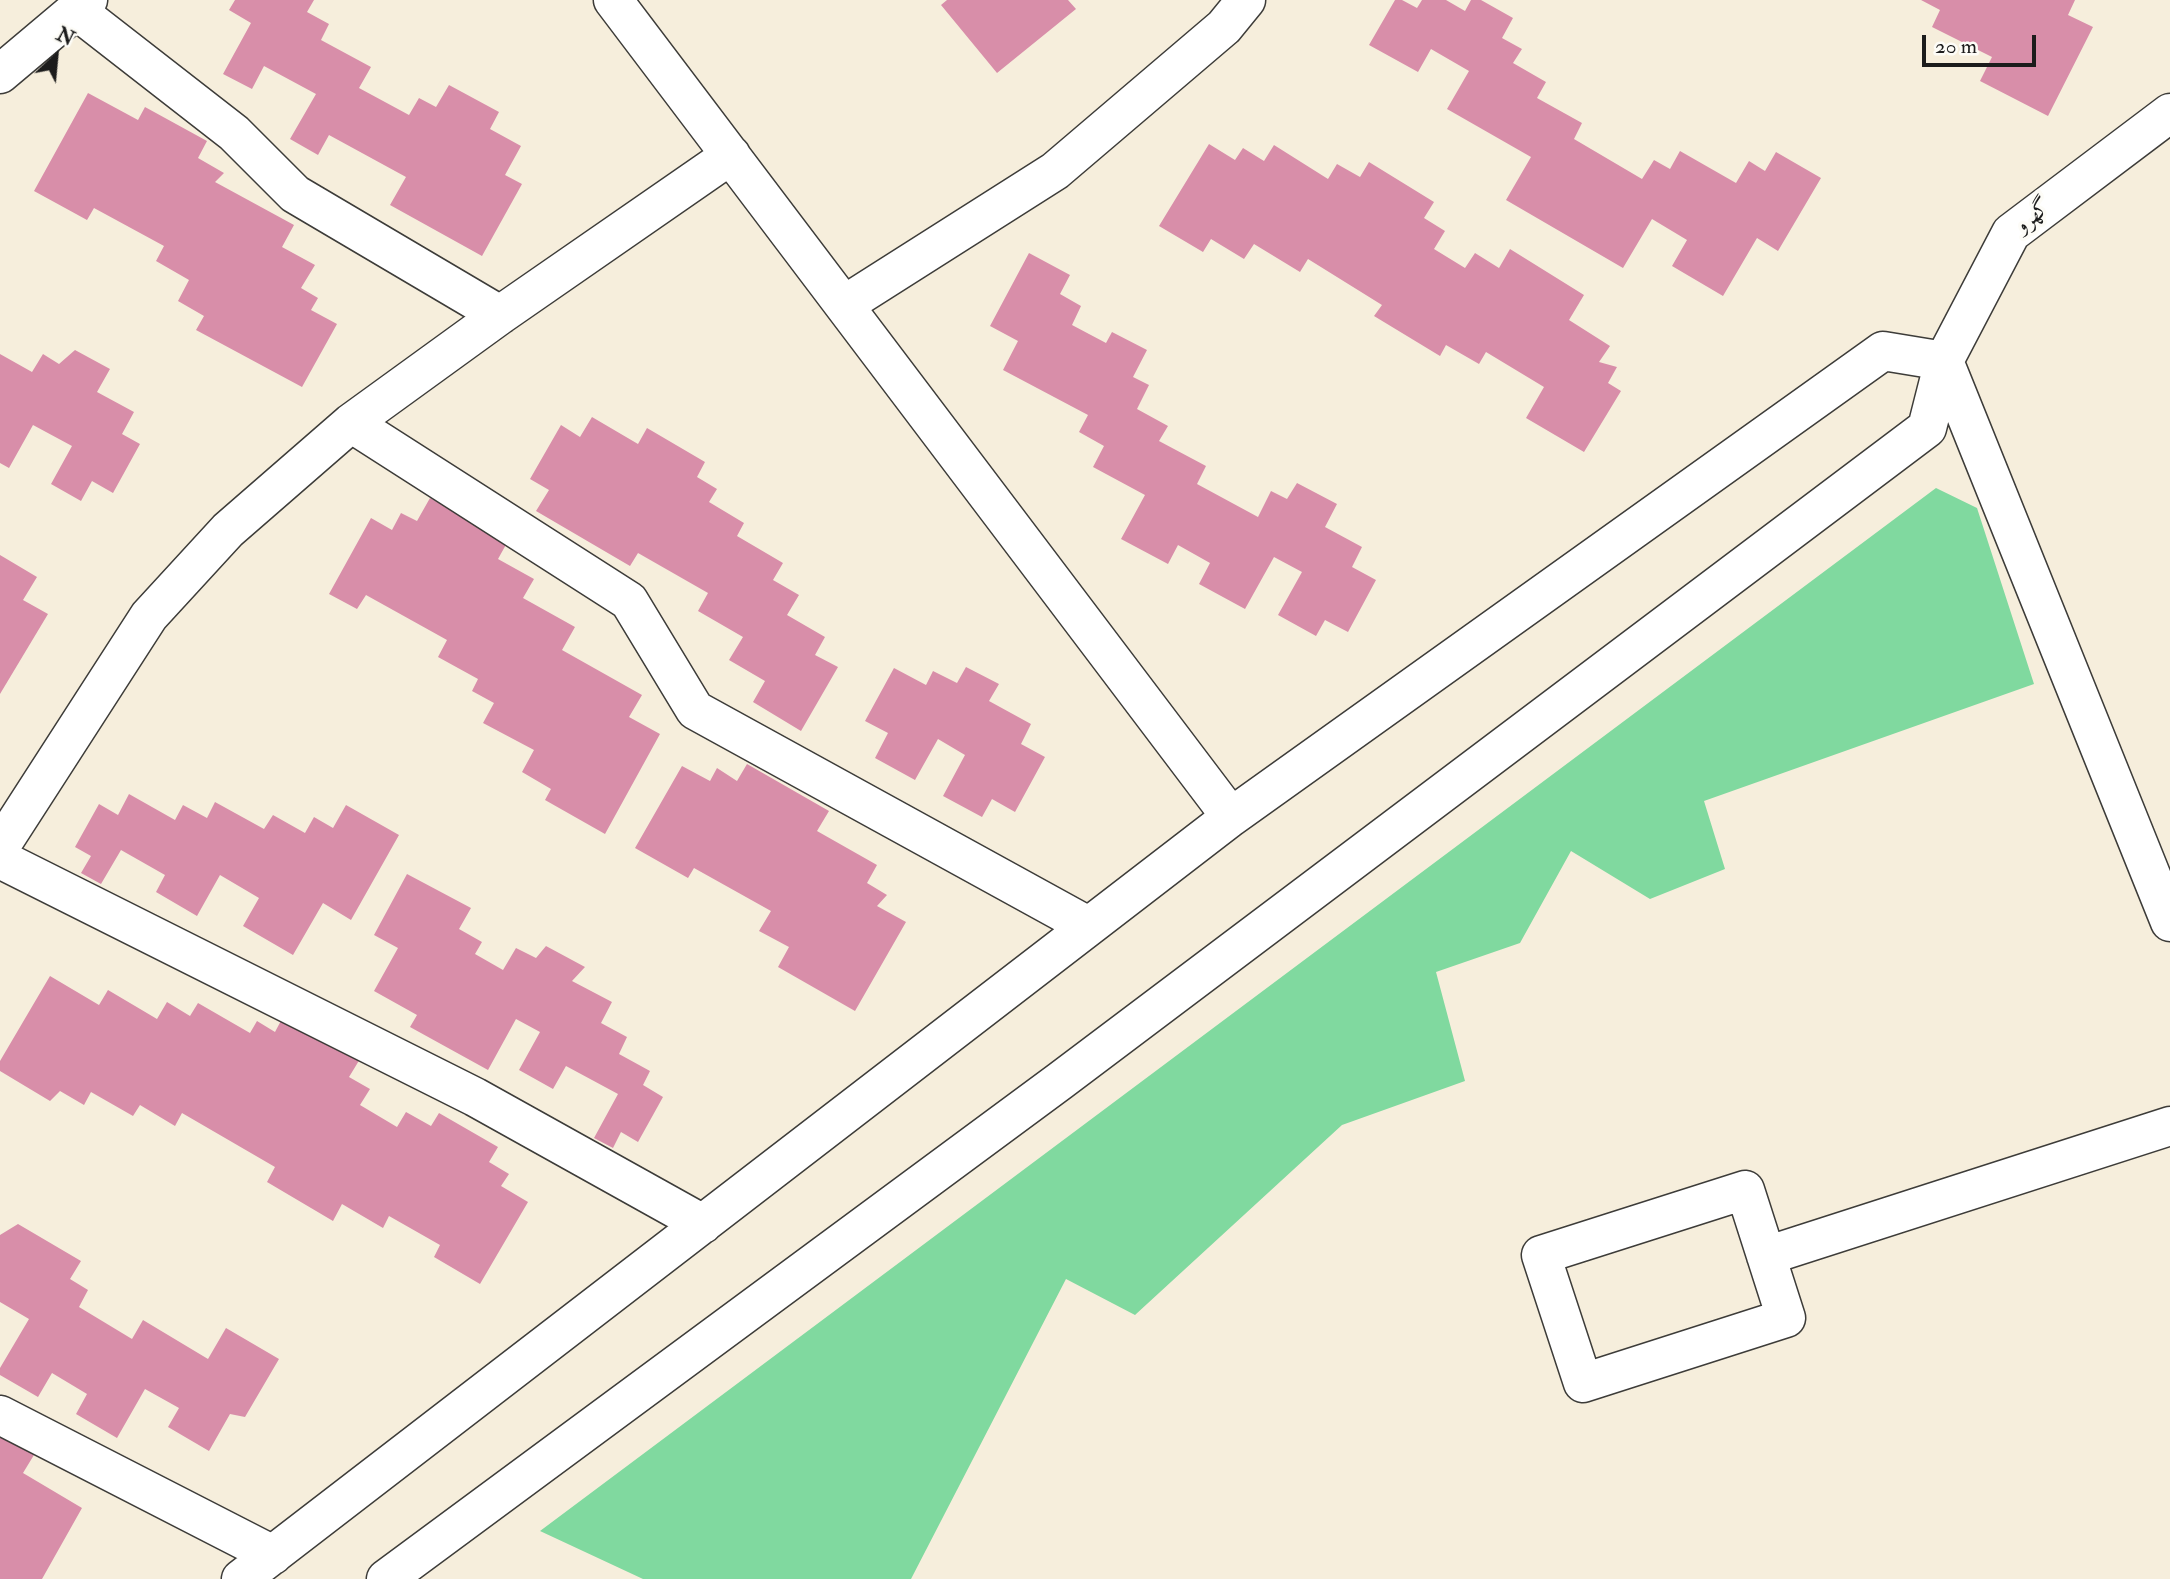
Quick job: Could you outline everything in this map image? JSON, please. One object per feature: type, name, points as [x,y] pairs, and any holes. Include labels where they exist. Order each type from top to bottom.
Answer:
[{"type":"street","points":[[613,0],[1231,817]]},
{"type":"street","points":[[844,305],[1055,171],[1224,27],[1246,0]]},
{"type":"street","points":[[0,74],[82,5],[234,133],[295,194],[500,316]]},
{"type":"street","name":"گهرو","points":[[386,1579],[1049,1090],[1927,428],[1944,361],[2011,233],[2170,113]]},
{"type":"street","points":[[0,847],[149,616],[228,530],[351,423],[730,155]]},
{"type":"street","points":[[242,1579],[1231,817],[1883,351],[1944,361],[2170,922]]},
{"type":"street","points":[[351,423],[629,601],[695,710],[1088,926]]},
{"type":"street","points":[[0,859],[475,1097],[703,1223]]},
{"type":"street","points":[[1766,1256],[2170,1126]]},
{"type":"street","points":[[1745,1190],[1766,1256],[1786,1318],[1583,1383],[1541,1255],[1745,1190]]},
{"type":"street","points":[[0,1415],[273,1555]]},
{"type":"green space","points":[[1936,488],[1977,508],[2034,684],[1704,801],[1725,869],[1650,899],[1571,851],[1520,943],[1436,972],[1465,1081],[1342,1125],[1135,1315],[1066,1279],[911,1579],[643,1579],[540,1531]]},
{"type":"building","points":[[235,0],[314,0],[307,12],[329,24],[321,40],[371,67],[359,88],[409,115],[419,98],[436,107],[449,85],[499,112],[490,129],[521,146],[505,175],[522,184],[482,256],[390,205],[406,177],[329,135],[318,155],[290,139],[316,94],[264,66],[252,89],[223,74],[251,23],[229,10]]},
{"type":"building","points":[[947,0],[1068,0],[1076,9],[997,73],[941,5]]},
{"type":"building","points":[[1395,0],[1402,0],[1417,8],[1422,0],[1446,0],[1465,11],[1471,0],[1481,0],[1513,18],[1502,38],[1522,49],[1513,63],[1546,82],[1537,98],[1582,123],[1574,139],[1642,179],[1654,160],[1670,169],[1680,151],[1736,183],[1749,161],[1765,171],[1776,152],[1821,178],[1778,251],[1757,238],[1723,296],[1672,266],[1687,240],[1652,219],[1623,268],[1506,200],[1531,157],[1447,109],[1469,71],[1431,49],[1418,72],[1369,45]]},
{"type":"building","points":[[1921,0],[2075,0],[2068,15],[2093,27],[2048,116],[1980,81],[1992,57],[1932,27],[1940,10]]},
{"type":"building","points":[[88,93],[138,120],[145,107],[207,141],[198,158],[224,173],[215,182],[294,225],[282,247],[315,265],[301,288],[318,298],[311,310],[337,324],[302,387],[196,330],[204,316],[178,301],[189,280],[156,261],[164,246],[94,208],[87,220],[34,191]]},
{"type":"building","points":[[1209,144],[1235,160],[1243,148],[1264,161],[1274,145],[1328,179],[1337,164],[1360,177],[1369,162],[1434,202],[1424,218],[1445,231],[1434,249],[1465,268],[1475,253],[1499,268],[1510,249],[1584,295],[1569,320],[1610,346],[1599,362],[1617,367],[1608,383],[1621,391],[1584,452],[1526,418],[1544,387],[1486,352],[1479,364],[1446,345],[1440,356],[1374,316],[1382,305],[1308,259],[1300,272],[1254,244],[1244,259],[1211,239],[1203,252],[1159,226]]},
{"type":"building","points":[[1029,253],[1070,275],[1060,294],[1081,306],[1072,325],[1106,343],[1112,332],[1147,350],[1133,377],[1149,385],[1137,409],[1168,426],[1159,441],[1206,466],[1197,484],[1258,517],[1271,491],[1287,499],[1297,483],[1337,504],[1325,527],[1362,547],[1352,567],[1376,580],[1348,632],[1325,620],[1316,636],[1278,615],[1302,572],[1274,557],[1245,609],[1199,584],[1210,563],[1178,545],[1168,564],[1121,539],[1145,495],[1093,467],[1104,446],[1079,432],[1088,415],[1003,370],[1018,341],[990,326]]},
{"type":"building","points":[[75,350],[110,369],[97,392],[134,412],[122,434],[140,444],[113,493],[92,481],[81,501],[51,484],[72,446],[33,425],[9,468],[0,463],[0,354],[32,372],[43,354],[59,364]]},
{"type":"building","points":[[592,417],[638,444],[647,428],[705,462],[697,477],[717,489],[709,502],[744,523],[737,536],[783,563],[773,580],[799,595],[787,615],[825,637],[815,655],[838,667],[801,731],[753,702],[765,681],[729,660],[743,637],[698,611],[708,593],[638,553],[630,566],[536,511],[549,490],[530,479],[561,425],[580,437]]},
{"type":"building","points":[[430,498],[508,541],[498,559],[534,579],[523,598],[575,627],[562,650],[642,695],[629,717],[660,734],[605,834],[545,800],[551,789],[522,772],[534,750],[483,723],[494,703],[472,691],[478,679],[438,657],[447,640],[366,595],[357,609],[329,594],[371,518],[392,530],[401,513],[417,521]]},
{"type":"building","points":[[0,555],[37,577],[23,600],[48,614],[0,694]]},
{"type":"building","points":[[966,667],[999,684],[989,701],[1031,724],[1021,744],[1045,757],[1015,812],[992,799],[982,817],[943,796],[965,755],[938,739],[915,780],[875,758],[888,733],[865,721],[894,668],[926,685],[933,671],[957,683]]},
{"type":"building","points":[[747,764],[829,811],[817,831],[877,865],[867,883],[887,895],[877,906],[906,922],[855,1011],[778,967],[789,947],[759,931],[771,911],[694,868],[688,878],[635,848],[682,766],[710,781],[717,768],[737,781]]},
{"type":"building","points":[[129,794],[175,820],[183,805],[207,818],[215,802],[264,829],[273,815],[305,833],[314,817],[333,828],[346,805],[399,835],[351,920],[323,903],[293,955],[243,926],[259,898],[220,875],[197,916],[156,892],[165,875],[121,850],[101,884],[81,873],[91,856],[75,847],[99,804],[118,815]]},
{"type":"building","points":[[407,874],[471,908],[459,929],[482,942],[475,954],[503,970],[516,948],[536,958],[546,946],[585,967],[572,981],[612,1002],[601,1023],[627,1037],[619,1054],[650,1071],[643,1085],[663,1097],[638,1142],[621,1132],[613,1148],[594,1138],[618,1094],[566,1066],[553,1089],[519,1070],[540,1032],[516,1019],[488,1070],[410,1027],[417,1015],[374,991],[398,948],[374,935]]},
{"type":"building","points":[[50,976],[99,1005],[108,990],[157,1019],[167,1002],[190,1016],[198,1003],[250,1033],[257,1021],[275,1032],[284,1015],[360,1059],[349,1077],[370,1089],[360,1105],[397,1127],[406,1112],[431,1126],[439,1113],[498,1147],[489,1162],[509,1174],[501,1186],[528,1202],[480,1284],[434,1257],[440,1245],[389,1216],[383,1228],[342,1204],[333,1221],[267,1182],[275,1167],[182,1113],[175,1126],[140,1105],[133,1116],[91,1092],[84,1105],[60,1091],[50,1101],[0,1071],[0,1061]]},
{"type":"building","points":[[18,1224],[81,1261],[70,1279],[88,1290],[79,1307],[132,1339],[143,1320],[208,1359],[226,1328],[279,1359],[245,1417],[230,1414],[209,1451],[168,1427],[179,1408],[145,1389],[117,1438],[76,1414],[87,1394],[52,1373],[38,1397],[0,1375],[0,1368],[29,1319],[0,1302],[0,1235]]},
{"type":"building","points":[[0,1428],[37,1450],[23,1473],[82,1508],[42,1579],[0,1579]]}]
